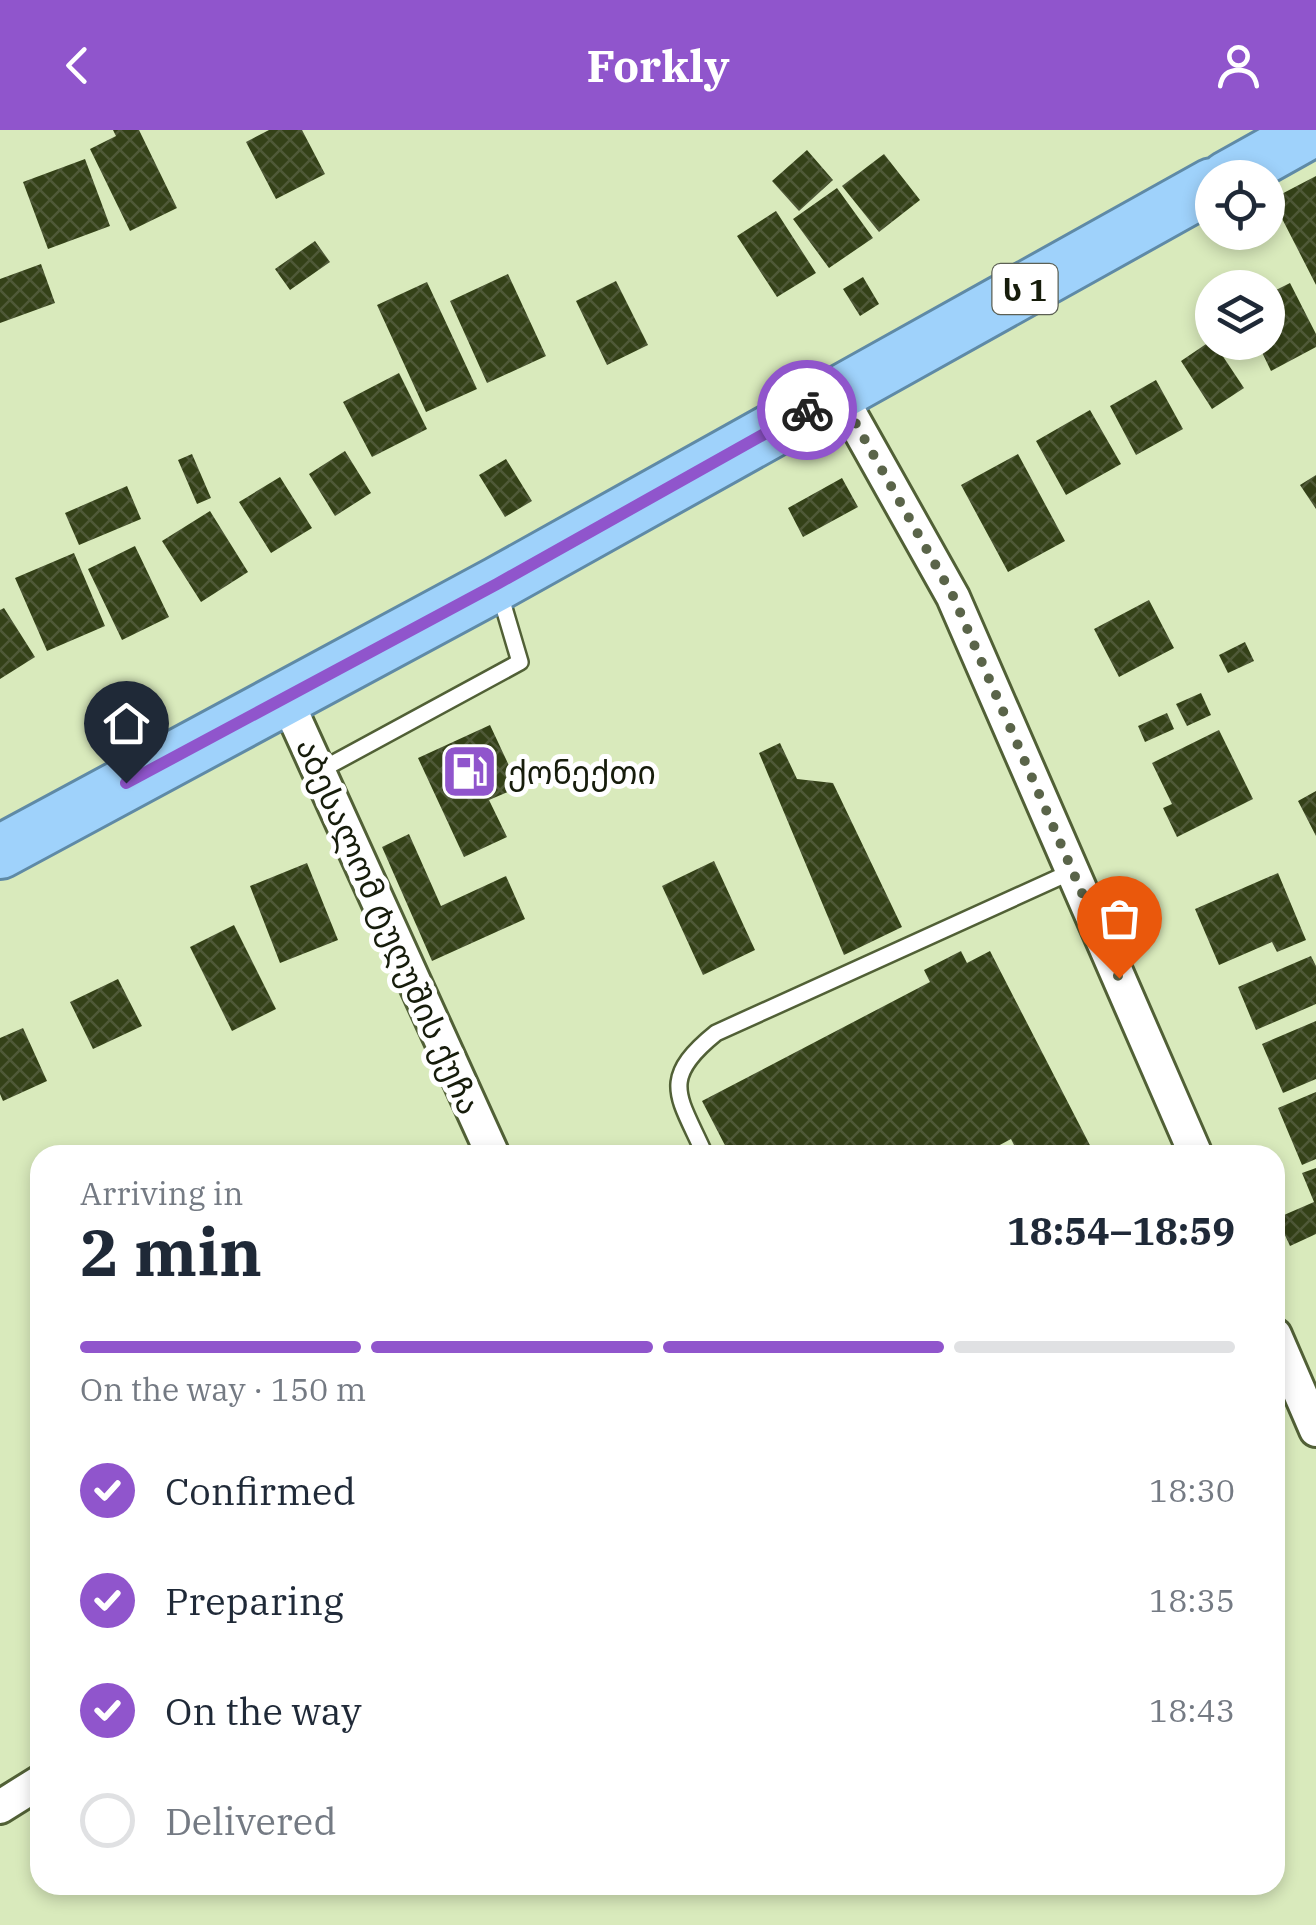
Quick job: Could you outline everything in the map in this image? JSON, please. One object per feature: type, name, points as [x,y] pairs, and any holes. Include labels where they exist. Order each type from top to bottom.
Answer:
[{"type":"highway","points":[[1259,160],[1313,130]]},
{"type":"highway","name":"ს 1","points":[[0,852],[497,584],[1195,195]]},
{"type":"street","points":[[838,392],[953,596],[1192,1145]]},
{"type":"street","name":"აბესალომ ტუღუშის ქუჩა","points":[[285,697],[489,1145]]},
{"type":"street","points":[[1285,1359],[1316,1430]]},
{"type":"street","points":[[0,1807],[30,1788]]},
{"type":"lane","points":[[321,770],[520,662],[497,584]]},
{"type":"lane","points":[[701,1145],[678,1094],[680,1070],[692,1052],[716,1033],[1072,871]]},
{"type":"building","points":[[113,130],[139,130],[177,208],[130,231],[90,149],[116,136]]},
{"type":"building","points":[[269,130],[302,130],[325,174],[276,199],[246,142]]},
{"type":"building","points":[[807,150],[833,180],[799,211],[772,181]]},
{"type":"building","points":[[884,154],[920,200],[879,232],[842,186]]},
{"type":"building","points":[[85,159],[110,226],[48,249],[23,182]]},
{"type":"building","points":[[1316,176],[1316,285],[1285,224],[1285,192]]},
{"type":"building","points":[[837,188],[873,238],[829,268],[793,219]]},
{"type":"building","points":[[776,211],[816,273],[777,297],[737,236]]},
{"type":"building","points":[[315,241],[330,262],[290,290],[275,269]]},
{"type":"building","points":[[41,264],[55,303],[0,323],[0,279]]},
{"type":"building","points":[[508,274],[546,356],[487,383],[450,301]]},
{"type":"building","points":[[863,277],[879,304],[860,316],[843,289]]},
{"type":"building","points":[[616,281],[648,345],[607,365],[576,301]]},
{"type":"building","points":[[427,282],[477,389],[426,412],[377,305]]},
{"type":"building","points":[[1290,283],[1316,334],[1316,347],[1271,371],[1266,360],[1285,360],[1285,286]]},
{"type":"building","points":[[1195,352],[1195,360],[1225,360],[1244,388],[1212,409],[1181,361]]},
{"type":"building","points":[[399,373],[427,429],[372,457],[343,402]]},
{"type":"building","points":[[1156,380],[1183,429],[1136,455],[1110,406]]},
{"type":"building","points":[[1090,410],[1121,464],[1066,495],[1036,441]]},
{"type":"building","points":[[345,451],[371,493],[335,516],[309,474]]},
{"type":"building","points":[[192,454],[211,498],[197,504],[178,460]]},
{"type":"building","points":[[1018,454],[1065,541],[1008,572],[961,485]]},
{"type":"building","points":[[506,459],[532,501],[505,517],[479,475]]},
{"type":"building","points":[[1316,475],[1316,509],[1300,485]]},
{"type":"building","points":[[280,477],[312,528],[271,553],[239,502]]},
{"type":"building","points":[[842,478],[858,507],[803,537],[788,508]]},
{"type":"building","points":[[127,486],[141,519],[79,545],[65,513]]},
{"type":"building","points":[[210,511],[248,572],[201,602],[162,541]]},
{"type":"building","points":[[135,546],[169,617],[122,640],[88,569]]},
{"type":"building","points":[[74,553],[105,626],[47,651],[15,578]]},
{"type":"building","points":[[1149,600],[1174,648],[1119,677],[1094,629]]},
{"type":"building","points":[[4,608],[35,657],[0,679],[0,610]]},
{"type":"building","points":[[1245,642],[1254,661],[1228,673],[1219,655]]},
{"type":"building","points":[[1201,693],[1211,715],[1187,726],[1176,704]]},
{"type":"building","points":[[1167,713],[1174,729],[1145,742],[1138,726]]},
{"type":"building","points":[[490,725],[519,787],[489,800],[507,837],[464,857],[418,758]]},
{"type":"building","points":[[1219,730],[1253,799],[1177,837],[1163,808],[1172,804],[1152,763]]},
{"type":"building","points":[[780,743],[797,779],[833,783],[902,927],[844,955],[759,753]]},
{"type":"building","points":[[1316,791],[1316,836],[1298,801]]},
{"type":"building","points":[[409,834],[441,906],[506,876],[525,919],[432,961],[382,847]]},
{"type":"building","points":[[714,861],[755,950],[703,975],[662,886]]},
{"type":"building","points":[[307,863],[338,940],[280,963],[250,886]]},
{"type":"building","points":[[1278,873],[1306,940],[1277,952],[1272,942],[1219,965],[1195,909]]},
{"type":"building","points":[[234,925],[276,1009],[232,1031],[190,947]]},
{"type":"building","points":[[961,951],[967,963],[990,951],[1090,1145],[1014,1145],[1011,1139],[1000,1145],[725,1145],[702,1101],[930,982],[924,970]]},
{"type":"building","points":[[1311,956],[1316,966],[1316,1004],[1256,1030],[1238,987]]},
{"type":"building","points":[[118,979],[142,1026],[93,1049],[70,1002]]},
{"type":"building","points":[[1316,1021],[1316,1079],[1283,1093],[1262,1044]]},
{"type":"building","points":[[23,1028],[47,1081],[3,1101],[0,1038]]},
{"type":"building","points":[[1316,1092],[1316,1159],[1302,1165],[1278,1108]]},
{"type":"building","points":[[1316,1168],[1316,1234],[1290,1246],[1285,1235],[1285,1215],[1314,1202],[1302,1173]]},
{"type":"way so far","points":[[807,410],[838,392],[953,596],[1119,978]]},
{"type":"place","name":"ქონექთი","points":[[469,772]]},
{"type":"route","points":[[126,783],[497,584],[807,410]]}]
